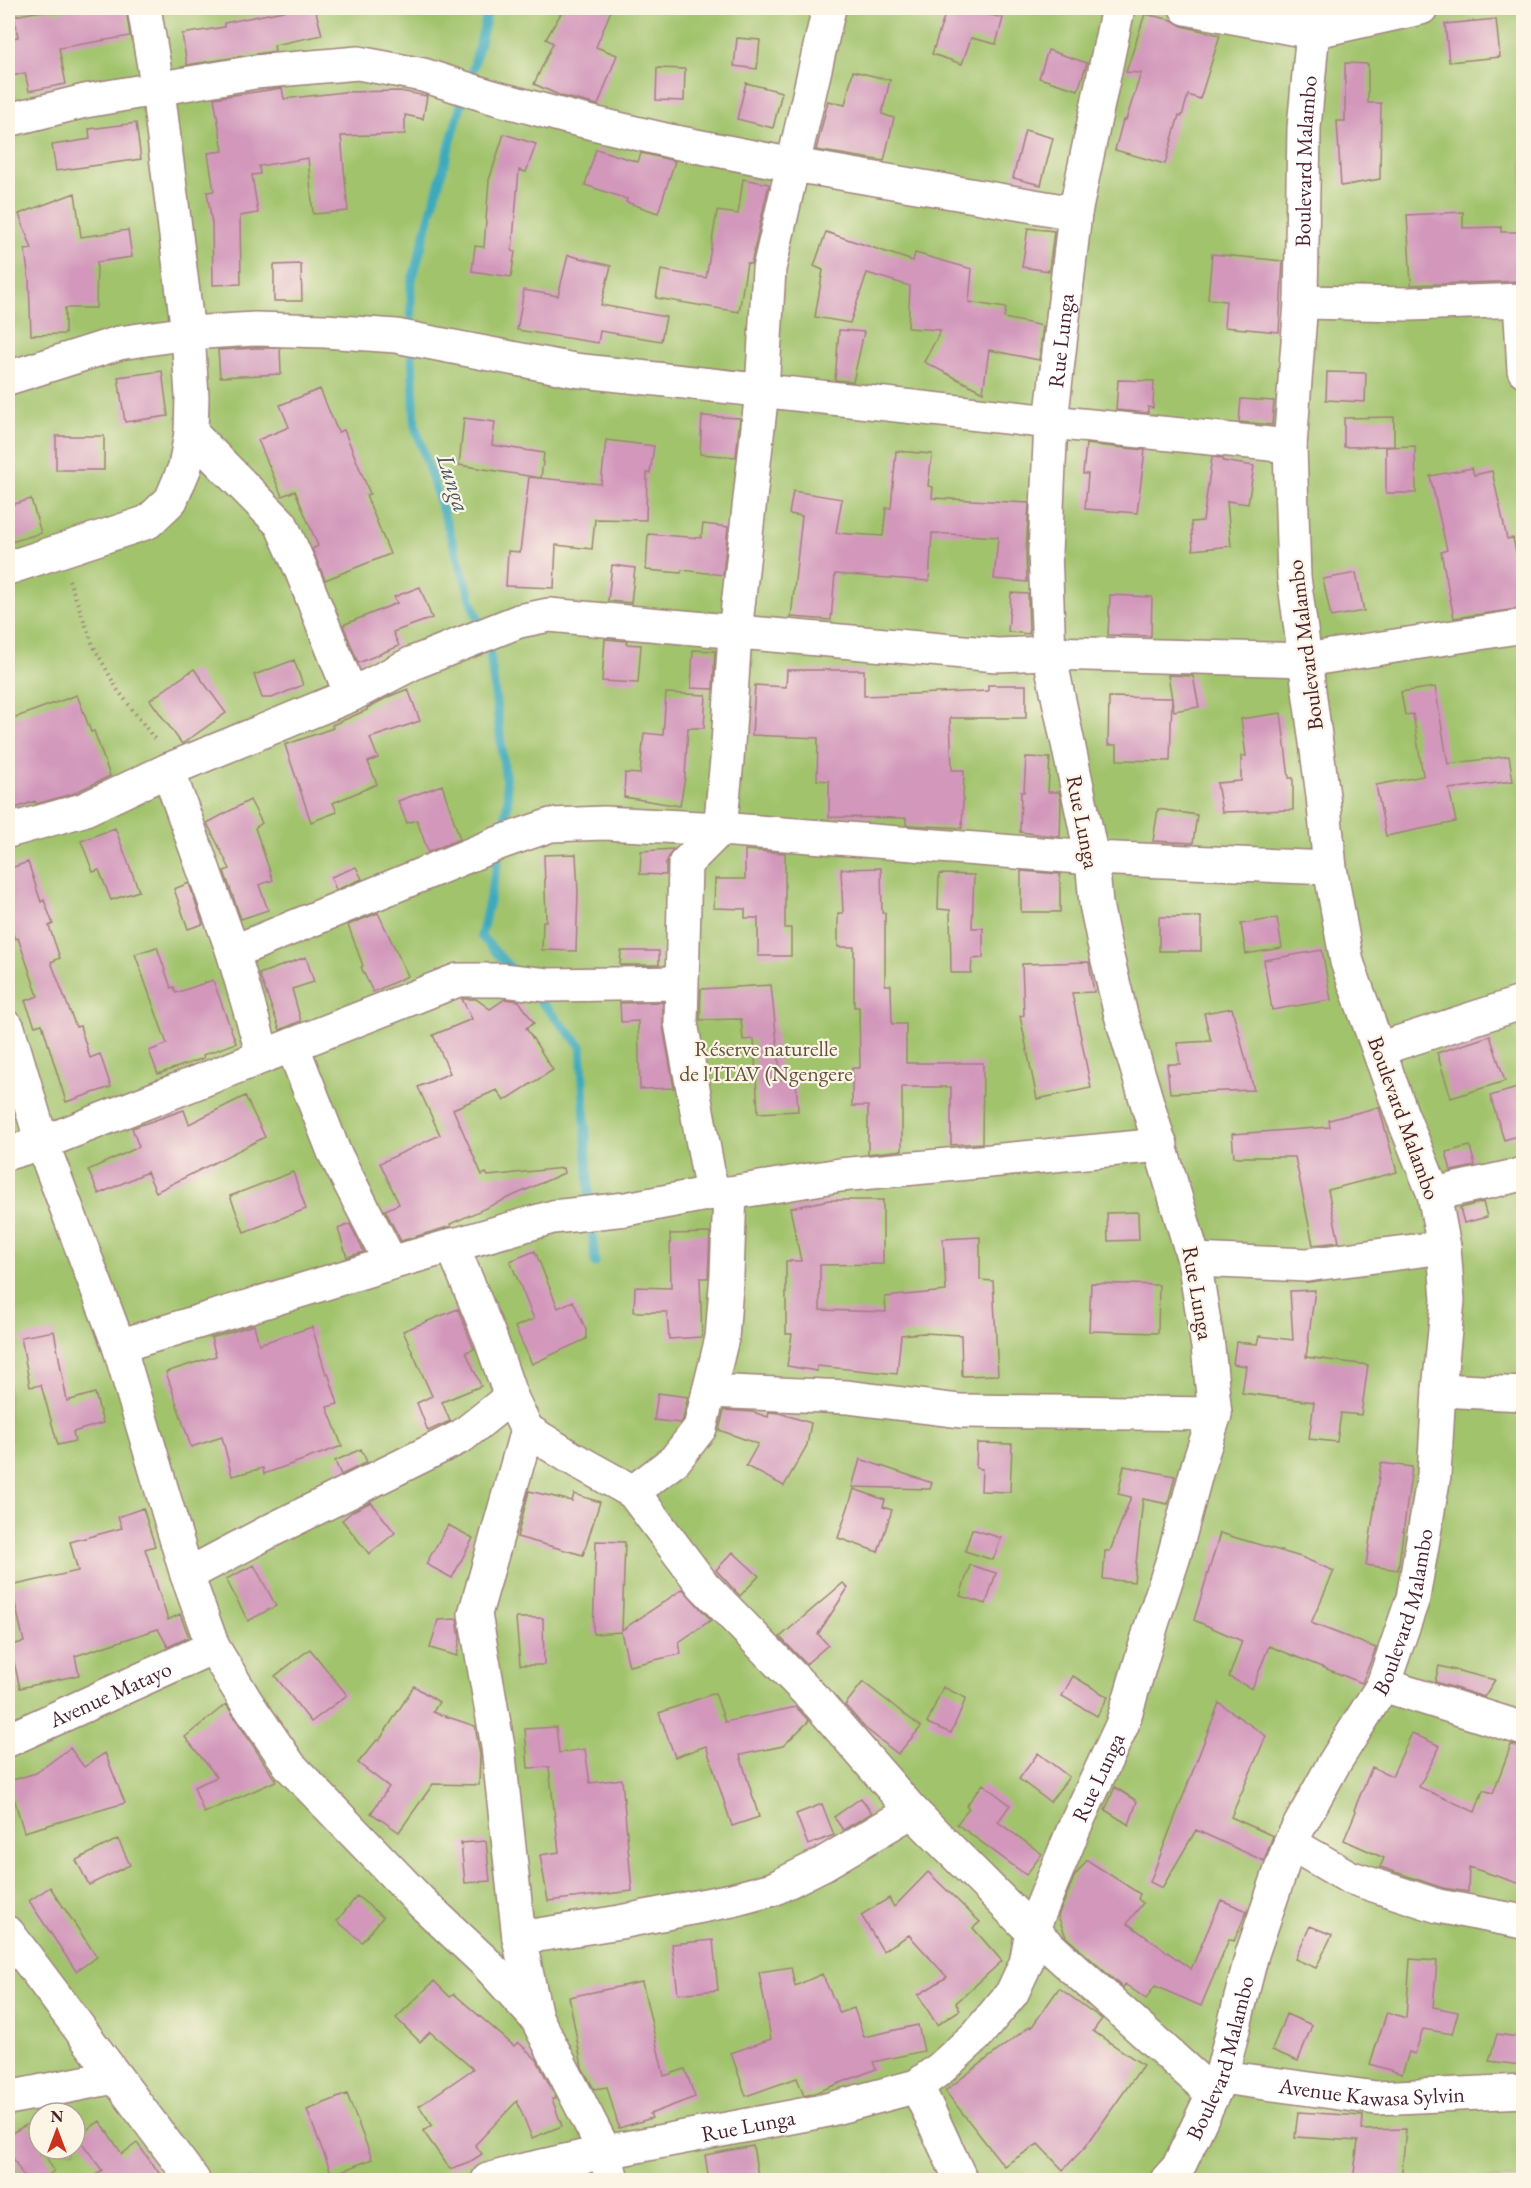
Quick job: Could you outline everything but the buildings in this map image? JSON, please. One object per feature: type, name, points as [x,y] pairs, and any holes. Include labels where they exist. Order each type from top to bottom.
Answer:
[{"type":"street","points":[[8,568],[148,522],[171,500],[185,466],[191,433],[192,397],[188,333],[158,90],[144,8]]},
{"type":"street","points":[[633,1492],[675,1460],[700,1428],[722,1338],[727,1274],[721,1193],[681,1023],[685,864],[720,829],[735,633],[762,391],[769,269],[829,8]]},
{"type":"street","name":"Rue Lunga","points":[[488,2181],[524,2170],[609,2166],[917,2086],[941,2068],[976,2036],[1012,1993],[1026,1963],[1032,1931],[1122,1725],[1174,1556],[1198,1466],[1215,1414],[1208,1347],[1194,1260],[1121,1015],[1108,959],[1096,904],[1092,858],[1048,653],[1045,552],[1051,422],[1076,213],[1118,8]]},
{"type":"street","points":[[1186,8],[1314,20],[1421,8]]},
{"type":"street","name":"Boulevard Malambo","points":[[1167,2181],[1178,2168],[1217,2085],[1252,1954],[1290,1843],[1333,1765],[1383,1685],[1413,1598],[1434,1475],[1448,1300],[1444,1247],[1434,1194],[1402,1115],[1347,962],[1330,868],[1323,796],[1294,577],[1290,446],[1301,302],[1304,129],[1314,20]]},
{"type":"street","points":[[8,120],[85,101],[255,72],[358,63],[423,75],[567,117],[670,141],[794,165],[1076,213]]},
{"type":"street","points":[[1301,302],[1410,304],[1522,300],[1524,370]]},
{"type":"street","points":[[8,378],[119,344],[188,333],[255,329],[396,336],[574,370],[1290,446]]},
{"type":"street","points":[[191,433],[281,524],[351,695]]},
{"type":"street","points":[[8,831],[83,810],[174,767],[351,695],[423,659],[519,621],[549,615],[997,655],[1048,653],[1305,660],[1524,626]]},
{"type":"street","points":[[174,767],[233,952],[278,1050],[391,1263]]},
{"type":"street","points":[[233,952],[489,847],[551,825],[604,823],[720,829],[1092,858],[1330,868]]},
{"type":"street","points":[[8,1153],[42,1143],[458,980],[502,980],[548,986],[681,984]]},
{"type":"street","points":[[1379,1049],[1524,1002]]},
{"type":"street","points":[[8,1028],[42,1143],[119,1346],[187,1575],[213,1647],[246,1703],[290,1766],[420,1901],[485,1962],[537,2019]]},
{"type":"street","points":[[119,1346],[391,1263],[552,1217],[626,1209],[840,1175],[1161,1145]]},
{"type":"street","points":[[1434,1194],[1524,1174]]},
{"type":"street","points":[[452,1245],[490,1337],[511,1397],[527,1430],[633,1492],[703,1586],[819,1704],[912,1811],[1032,1931],[1217,2085]]},
{"type":"street","points":[[1194,1260],[1307,1265],[1444,1247]]},
{"type":"street","points":[[1439,1390],[1524,1394]]},
{"type":"street","points":[[709,1391],[847,1397],[960,1411],[1215,1414]]},
{"type":"street","points":[[187,1575],[270,1531],[462,1436],[511,1397]]},
{"type":"street","points":[[527,1430],[475,1614],[498,1747],[519,1938],[537,2019],[609,2166]]},
{"type":"street","name":"Avenue Matayo","points":[[8,1740],[213,1647]]},
{"type":"street","points":[[1383,1685],[1524,1729]]},
{"type":"street","points":[[519,1938],[732,1900],[773,1889],[823,1864],[912,1811]]},
{"type":"street","points":[[1290,1843],[1349,1877],[1438,1906],[1524,1922]]},
{"type":"street","points":[[8,1934],[193,2181]]},
{"type":"street","points":[[8,2098],[114,2077]]},
{"type":"street","name":"Avenue Kawasa Sylvin","points":[[1217,2085],[1376,2098],[1524,2091]]},
{"type":"street","points":[[917,2086],[961,2181]]},
{"type":"path","points":[[58,552],[93,645],[117,689],[174,767]]},
{"type":"green space","name":"Réserve naturelle de l'ITAV (Ngengere","points":[[8,8],[1523,8],[1523,2180],[8,2180]]},
{"type":"waterway","name":"Lunga","points":[[473,69],[489,8]]},
{"type":"waterway","name":"Lunga","points":[[411,316],[411,284],[462,101]]},
{"type":"waterway","name":"Lunga","points":[[412,355],[415,426],[478,620]]},
{"type":"waterway","points":[[490,654],[508,798],[504,826]]},
{"type":"waterway","points":[[498,861],[481,936],[515,973]]},
{"type":"waterway","points":[[533,993],[581,1046],[589,1194]]},
{"type":"waterway","points":[[592,1227],[595,1263]]}]
